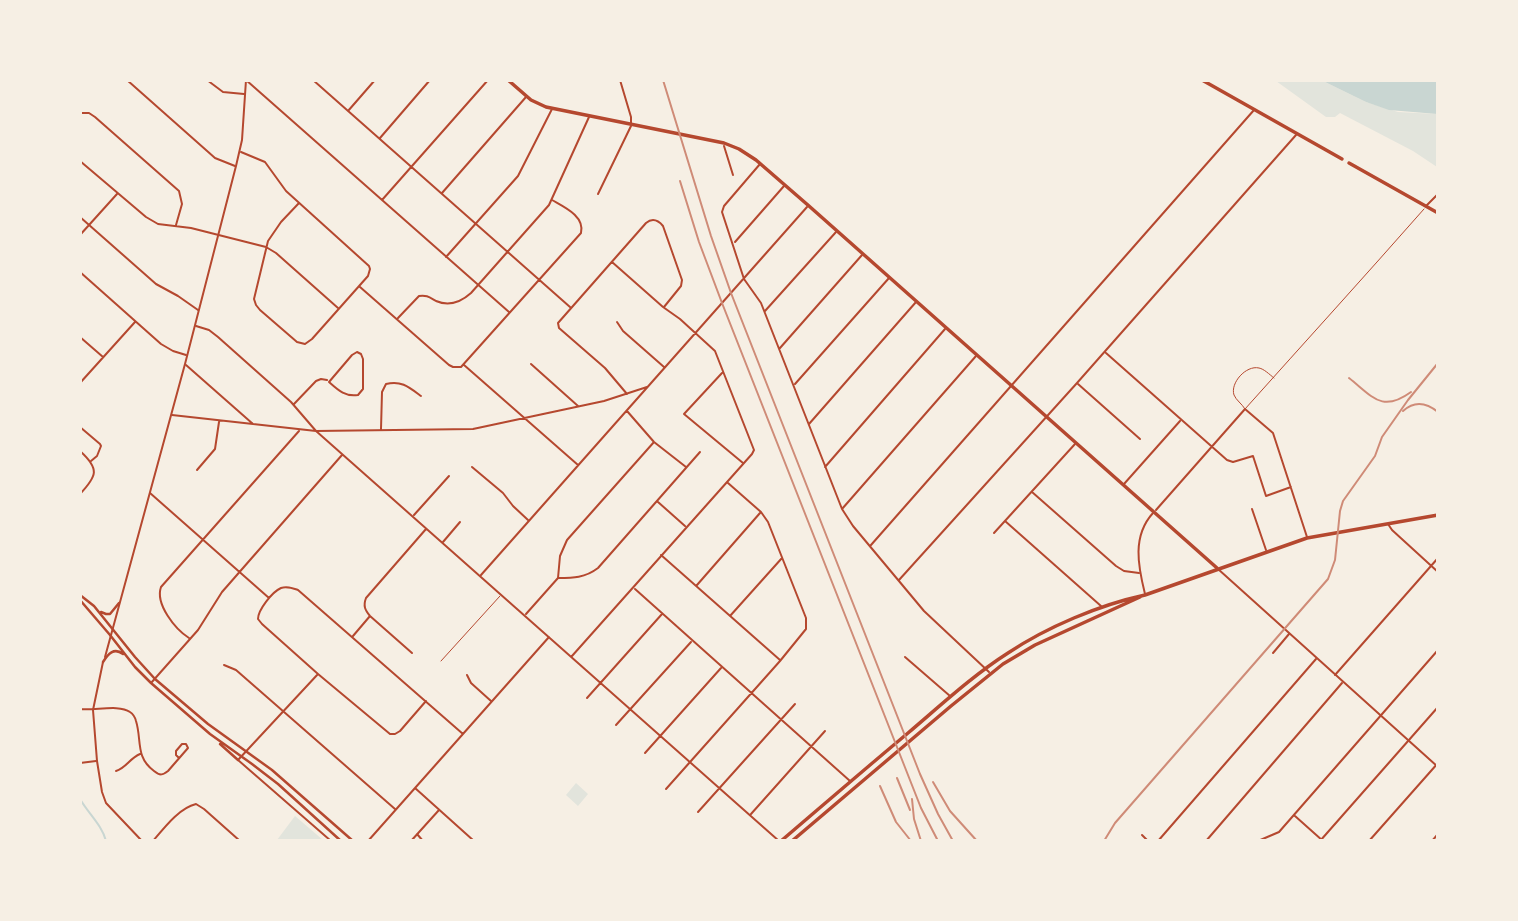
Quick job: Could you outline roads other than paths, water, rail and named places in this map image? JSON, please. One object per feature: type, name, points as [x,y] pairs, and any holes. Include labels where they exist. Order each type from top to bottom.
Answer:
[{"type":"main road","points":[[508,80],[536,103],[724,143],[761,163],[1217,568]]},
{"type":"main road","points":[[1202,80],[1342,159]]},
{"type":"main road","points":[[1349,163],[1437,214]]},
{"type":"main road","points":[[792,841],[990,673],[1035,645],[1145,595],[1266,551],[1330,533],[1437,515]]},
{"type":"main road","points":[[780,841],[986,668],[1031,639],[1103,607],[1145,595]]},
{"type":"main road","points":[[80,598],[106,614],[110,614],[119,603]]},
{"type":"main road","points":[[80,598],[151,683],[239,758],[278,784],[341,841]]},
{"type":"main road","points":[[97,609],[155,679],[208,724],[272,770],[353,841]]},
{"type":"main road","points":[[103,662],[114,651],[126,656]]},
{"type":"street","points":[[127,80],[215,158],[236,166]]},
{"type":"street","points":[[207,80],[222,92],[245,94]]},
{"type":"street","points":[[142,841],[106,803],[102,793],[93,710],[110,635],[185,364],[240,151],[246,80]]},
{"type":"street","points":[[246,80],[510,313]]},
{"type":"street","points":[[313,80],[571,308]]},
{"type":"street","points":[[317,84],[320,80]]},
{"type":"street","points":[[348,111],[375,80]]},
{"type":"street","points":[[379,139],[430,80]]},
{"type":"street","points":[[382,200],[488,80]]},
{"type":"street","points":[[598,194],[631,125],[631,116],[620,80]]},
{"type":"street","points":[[442,193],[527,97]]},
{"type":"street","points":[[446,257],[518,176],[553,108]]},
{"type":"street","points":[[870,546],[1254,110]]},
{"type":"street","points":[[80,113],[89,113],[95,117],[179,191],[181,204],[176,226]]},
{"type":"street","points":[[397,320],[419,296],[426,295],[441,303],[454,303],[466,298],[547,208],[589,116]]},
{"type":"street","points":[[898,581],[1298,134]]},
{"type":"street","points":[[724,143],[733,175]]},
{"type":"street","points":[[240,151],[265,162],[279,183],[369,266],[368,276],[308,343],[302,344],[260,310],[254,295],[266,247],[274,231],[299,203]]},
{"type":"street","points":[[80,161],[150,221],[266,247],[339,309]]},
{"type":"street","points":[[761,163],[722,209],[744,279],[759,298],[842,509],[924,611],[990,673]]},
{"type":"street","points":[[733,243],[785,185]]},
{"type":"street","points":[[80,235],[117,193]]},
{"type":"street","points":[[1426,207],[1437,194]]},
{"type":"street","points":[[359,286],[449,365],[457,368],[464,365],[580,235],[583,228],[577,217],[552,200]]},
{"type":"street","points":[[480,576],[809,206]]},
{"type":"street","points":[[80,217],[156,284],[199,311]]},
{"type":"street","points":[[638,398],[627,394],[605,369],[559,328],[559,322],[646,223],[653,220],[660,222],[664,228],[682,283],[663,307]]},
{"type":"street","points":[[764,311],[837,231]]},
{"type":"street","points":[[779,349],[863,254]]},
{"type":"street","points":[[572,656],[754,450],[715,351],[611,262]]},
{"type":"street","points":[[80,272],[166,347],[187,356]]},
{"type":"street","points":[[793,386],[890,278]]},
{"type":"street","points":[[808,424],[916,302]]},
{"type":"street","points":[[80,383],[136,321]]},
{"type":"street","points":[[617,322],[623,331],[664,368]]},
{"type":"street","points":[[195,326],[214,333],[293,405],[316,431],[780,841]]},
{"type":"street","points":[[825,467],[946,328]]},
{"type":"street","points":[[80,337],[104,358]]},
{"type":"street","points":[[1105,352],[1230,462],[1253,456],[1266,496],[1291,487]]},
{"type":"street","points":[[293,405],[316,381],[323,379],[346,395],[355,396],[360,393],[363,388],[363,356],[355,353],[328,382]]},
{"type":"street","points":[[842,509],[977,356]]},
{"type":"street","points":[[531,363],[579,407]]},
{"type":"street","points":[[185,364],[253,425]]},
{"type":"street","points":[[464,365],[579,465]]},
{"type":"street","points":[[723,372],[684,414],[743,464]]},
{"type":"street","points":[[1077,383],[1140,439]]},
{"type":"street","points":[[381,430],[382,392],[386,384],[405,384],[421,396]]},
{"type":"street","points":[[171,415],[316,431],[473,429],[579,407],[647,387]]},
{"type":"street","points":[[1145,595],[1140,573],[1139,539],[1149,518],[1245,409],[1273,433],[1307,538]]},
{"type":"street","points":[[627,411],[654,442],[687,467]]},
{"type":"street","points":[[1123,485],[1181,420]]},
{"type":"street","points":[[197,470],[215,449],[219,421]]},
{"type":"street","points":[[80,427],[101,446],[97,456],[91,461]]},
{"type":"street","points":[[190,639],[175,626],[160,602],[158,594],[161,587],[300,430]]},
{"type":"street","points":[[525,615],[558,578],[560,556],[567,540],[654,442]]},
{"type":"street","points":[[994,533],[1076,443]]},
{"type":"street","points":[[80,451],[91,461],[95,470],[94,479],[80,494]]},
{"type":"street","points":[[558,578],[580,578],[593,572],[700,452]]},
{"type":"street","points":[[151,683],[202,626],[216,600],[343,455]]},
{"type":"street","points":[[472,467],[503,493],[529,521]]},
{"type":"street","points":[[413,516],[449,476]]},
{"type":"street","points":[[666,789],[802,636],[807,626],[768,522],[761,512],[727,482]]},
{"type":"street","points":[[1032,492],[1116,566],[1124,571],[1140,573]]},
{"type":"street","points":[[150,493],[270,598]]},
{"type":"street","points":[[657,501],[687,527]]},
{"type":"street","points":[[1252,509],[1266,551]]},
{"type":"street","points":[[696,586],[761,512]]},
{"type":"street","points":[[1005,521],[1103,607]]},
{"type":"street","points":[[443,542],[460,522]]},
{"type":"street","points":[[1388,523],[1392,530],[1437,572]]},
{"type":"street","points":[[412,653],[370,616],[364,607],[366,598],[426,528]]},
{"type":"street","points":[[661,555],[780,661]]},
{"type":"street","points":[[730,616],[783,557]]},
{"type":"street","points":[[1335,675],[1437,558]]},
{"type":"street","points":[[1217,568],[1437,765],[1369,841]]},
{"type":"street","points":[[426,701],[398,733],[390,734],[260,621],[258,612],[278,590],[285,587],[298,590],[352,636],[426,701],[463,734]]},
{"type":"street","points":[[633,587],[850,781]]},
{"type":"street","points":[[587,698],[662,614]]},
{"type":"street","points":[[352,636],[370,616]]},
{"type":"street","points":[[1273,653],[1288,634]]},
{"type":"street","points":[[368,841],[550,637]]},
{"type":"street","points":[[616,725],[692,641]]},
{"type":"street","points":[[1258,841],[1278,833],[1437,650]]},
{"type":"street","points":[[905,657],[951,697]]},
{"type":"street","points":[[1158,841],[1316,659]]},
{"type":"street","points":[[224,665],[234,668],[396,809]]},
{"type":"street","points":[[645,753],[722,667]]},
{"type":"street","points":[[318,674],[239,758],[331,841]]},
{"type":"street","points":[[467,675],[471,683],[491,702]]},
{"type":"street","points":[[1206,841],[1343,682]]},
{"type":"street","points":[[698,812],[795,704]]},
{"type":"street","points":[[1294,815],[1321,840],[1437,707]]},
{"type":"street","points":[[80,709],[120,709],[131,713],[137,723],[141,754],[151,769],[161,775],[179,758]]},
{"type":"street","points":[[750,815],[825,731]]},
{"type":"street","points":[[116,771],[141,754]]},
{"type":"street","points":[[80,763],[97,761]]},
{"type":"street","points":[[415,788],[474,841]]},
{"type":"street","points":[[153,841],[188,807],[196,804],[240,841]]},
{"type":"street","points":[[411,841],[439,810]]},
{"type":"street","points":[[417,834],[424,841]]},
{"type":"street","points":[[1432,841],[1437,834]]},
{"type":"street","points":[[1142,835],[1148,841]]},
{"type":"lane","points":[[1273,378],[1262,369],[1247,370],[1234,387],[1236,398],[1245,409],[1273,378],[1426,207]]},
{"type":"lane","points":[[441,661],[501,594]]},
{"type":"waterway","points":[[80,799],[98,824],[106,841]]},
{"type":"railway","points":[[663,80],[731,293],[920,774],[953,841]]},
{"type":"railway","points":[[680,181],[722,303],[921,808],[938,841]]},
{"type":"railway","points":[[1104,841],[1115,823],[1328,579],[1335,560],[1343,501],[1375,456],[1382,437],[1438,363]]},
{"type":"railway","points":[[1349,378],[1372,396],[1385,402],[1411,392]]},
{"type":"railway","points":[[1403,411],[1412,405],[1421,404],[1438,412]]},
{"type":"railway","points":[[897,778],[910,810]]},
{"type":"railway","points":[[933,782],[950,811],[977,841]]},
{"type":"railway","points":[[880,786],[896,822],[911,841]]},
{"type":"railway","points":[[912,799],[914,819],[921,841]]}]
